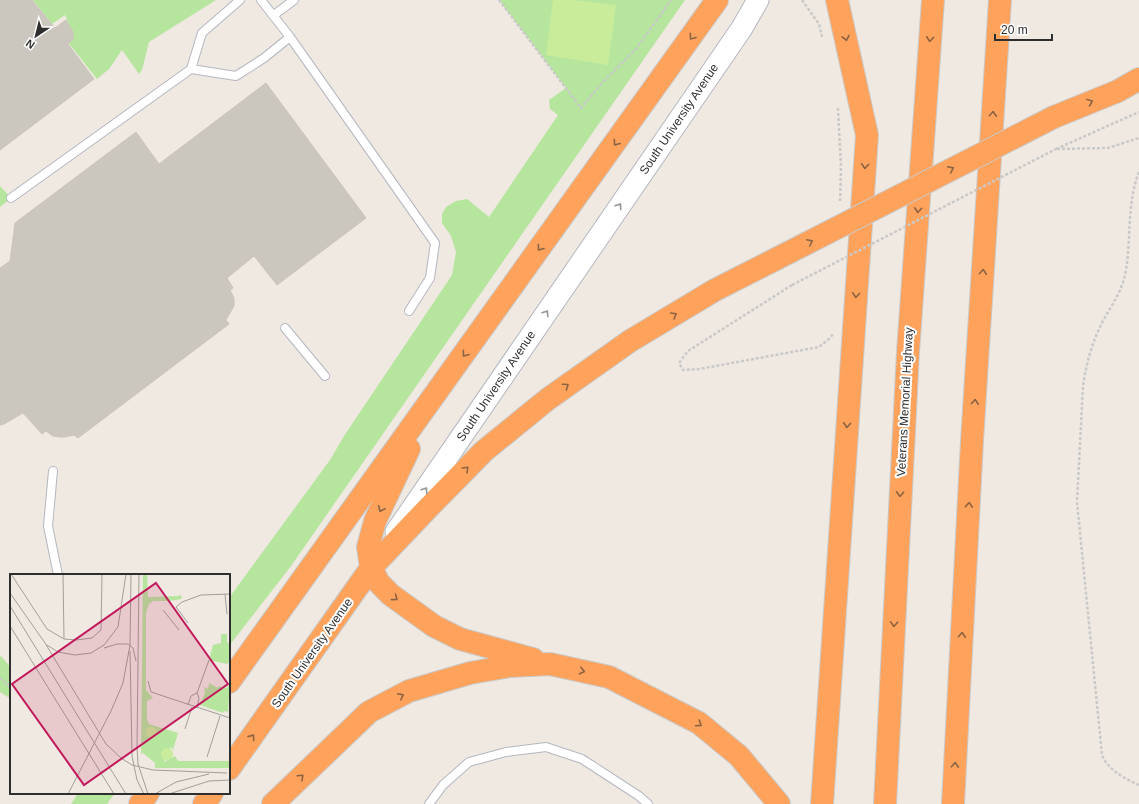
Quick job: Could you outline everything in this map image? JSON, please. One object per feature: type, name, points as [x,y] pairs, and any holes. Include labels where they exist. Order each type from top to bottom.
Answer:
[{"type":"highway","points":[[822,804],[867,135],[837,0]]},
{"type":"highway","name":"Veterans Memorial Highway","points":[[885,804],[908,352],[933,0]]},
{"type":"highway","points":[[953,804],[972,448],[1000,0]]},
{"type":"highway","points":[[230,681],[716,3]]},
{"type":"highway","points":[[371,568],[484,452],[548,399],[630,341],[715,290],[1054,117],[1118,91],[1139,79]]},
{"type":"highway","points":[[433,398],[375,521],[368,547],[371,568],[379,583],[391,595],[434,626],[460,639],[550,664],[609,677],[699,723],[739,756],[779,804]]},
{"type":"highway","name":"South University Avenue","points":[[230,768],[371,568]]},
{"type":"highway","points":[[273,804],[369,712],[409,691],[470,673],[510,666],[550,664]]},
{"type":"highway","points":[[140,804],[147,794]]},
{"type":"highway","points":[[204,804],[211,794]]},
{"type":"main road","name":"South University Avenue","points":[[371,568],[742,28],[758,0]]},
{"type":"lane","points":[[11,198],[192,69],[202,33],[240,0]]},
{"type":"lane","points":[[261,0],[274,15],[435,243],[430,278],[409,311]]},
{"type":"lane","points":[[274,15],[294,0]]},
{"type":"lane","points":[[192,69],[236,76],[264,58],[290,38]]},
{"type":"lane","points":[[285,328],[325,376]]},
{"type":"lane","points":[[53,470],[48,526],[58,574]]},
{"type":"lane","points":[[429,804],[443,785],[469,762],[506,752],[546,747],[582,759],[639,796],[648,804]]},
{"type":"path","points":[[499,0],[581,108],[602,83],[636,49],[671,0]]},
{"type":"path","points":[[792,284],[1056,150],[1139,112]]},
{"type":"path","points":[[1056,150],[1108,148],[1139,138]]},
{"type":"path","points":[[1139,172],[1133,195],[1125,275],[1116,298],[1094,340],[1085,369],[1077,502],[1102,755],[1109,767],[1139,785]]},
{"type":"path","points":[[0,678],[10,687]]},
{"type":"green space","points":[[33,0],[216,0],[149,42],[142,70],[139,74],[122,50],[109,69],[97,79],[67,41],[73,35],[65,15],[52,24]]},
{"type":"green space","points":[[499,0],[685,0],[291,566],[230,645],[230,597],[330,460],[344,436],[452,275],[456,252],[451,236],[442,223],[442,214],[446,207],[456,201],[467,199],[489,217],[558,115],[550,109],[549,100],[566,88]]},
{"type":"green space","points":[[553,0],[572,0],[616,5],[608,65],[546,55]]},
{"type":"green space","points":[[0,186],[11,198],[0,207]]},
{"type":"green space","points":[[0,656],[10,667],[10,698],[0,692]]},
{"type":"green space","points":[[77,794],[114,794],[107,804],[71,804]]},
{"type":"building","points":[[0,0],[32,0],[55,28],[66,20],[73,32],[73,39],[68,44],[94,79],[0,150]]},
{"type":"building","points":[[266,83],[366,218],[277,285],[254,256],[227,278],[233,288],[230,290],[234,298],[234,306],[226,320],[229,324],[78,438],[74,435],[65,437],[53,436],[46,431],[42,434],[23,413],[0,425],[0,268],[10,261],[15,223],[136,132],[159,164]]}]
